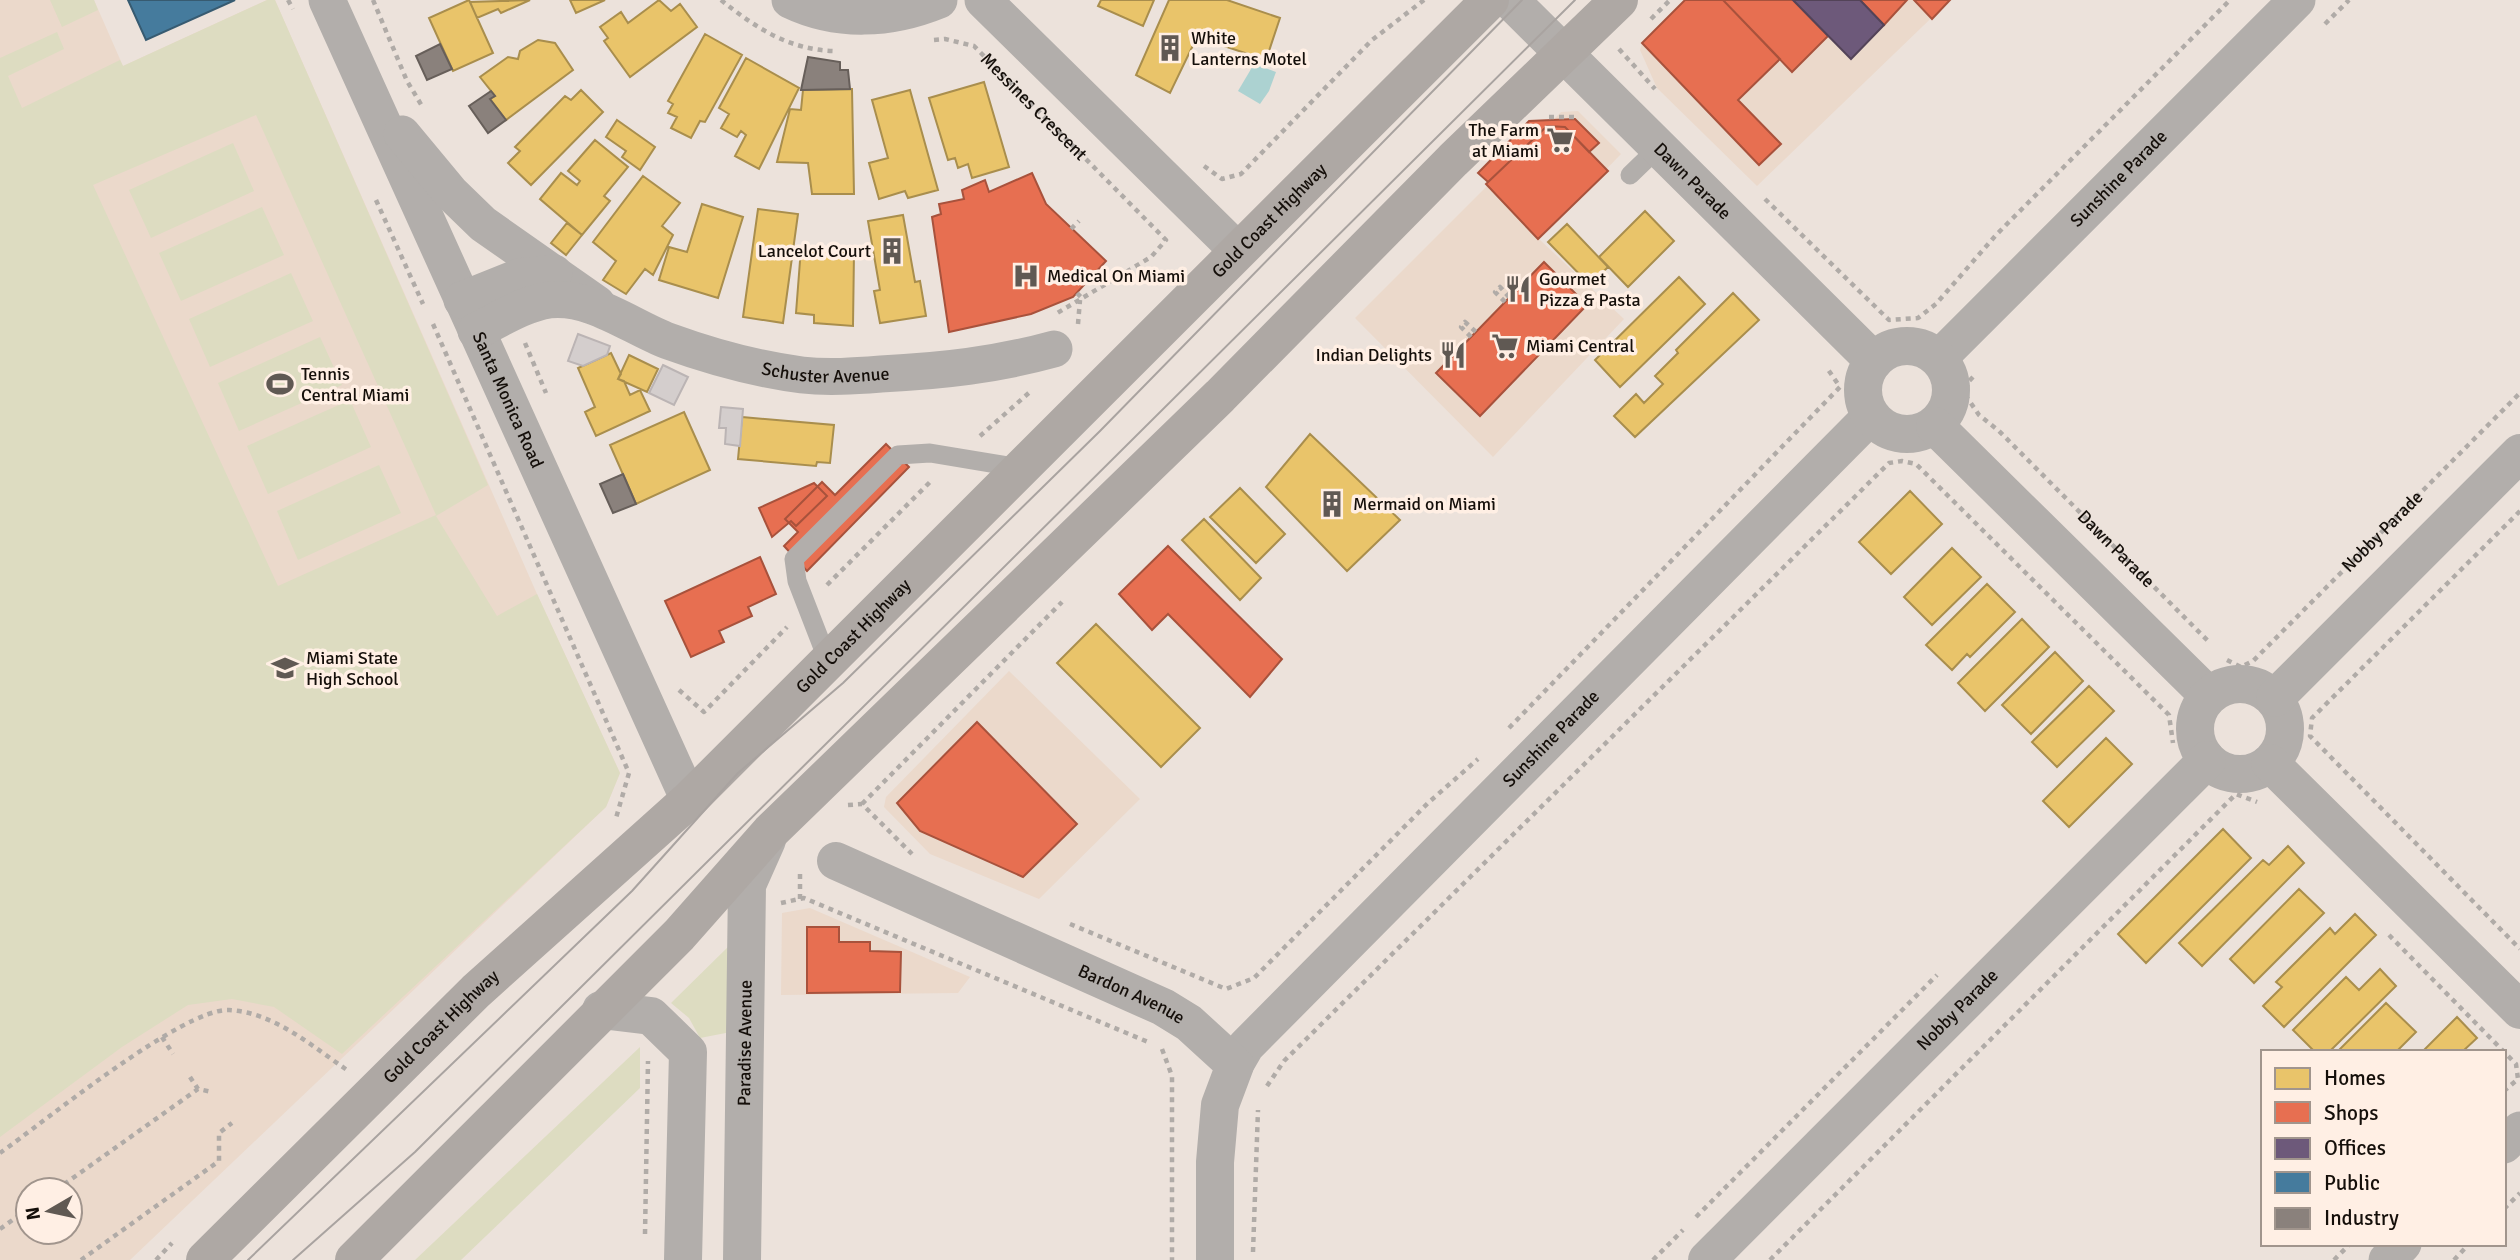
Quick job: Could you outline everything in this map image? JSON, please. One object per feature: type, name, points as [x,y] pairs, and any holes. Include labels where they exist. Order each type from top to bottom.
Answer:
[{"type":"highway","name":"Gold Coast Highway","points":[[205,1260],[476,991],[688,800],[1490,0]]},
{"type":"highway","points":[[355,1260],[601,1010],[679,935],[770,832],[1170,444],[1619,0]]},
{"type":"street","name":"Santa Monica Road","points":[[327,0],[688,800]]},
{"type":"street","points":[[790,0],[836,16],[871,17],[902,13],[939,0]]},
{"type":"street","points":[[983,0],[1238,251]]},
{"type":"street","name":"Dawn Parade","points":[[1510,0],[1874,361]]},
{"type":"street","name":"Sunshine Parade","points":[[1939,358],[2297,0]]},
{"type":"street","name":"Schuster Avenue","points":[[364,81],[414,152],[451,193],[499,236],[606,311],[667,340],[736,363],[804,375],[839,377],[961,370],[1007,362],[1061,331]]},
{"type":"street","points":[[469,316],[519,276],[554,273]]},
{"type":"street","name":"Schuster Avenue","points":[[469,316],[551,300],[606,311]]},
{"type":"street","points":[[1914,345],[1939,358],[1948,371],[1952,392],[1949,407],[1935,426],[1921,433],[1906,435],[1891,432],[1871,416],[1863,397],[1863,381],[1874,361],[1895,347],[1914,345]]},
{"type":"street","name":"Sunshine Parade","points":[[1235,1065],[1246,1046],[1871,416]]},
{"type":"street","points":[[1935,426],[2208,695]]},
{"type":"street","points":[[2275,698],[2520,453]]},
{"type":"street","points":[[2247,684],[2275,698],[2286,731],[2282,746],[2270,763],[2254,772],[2240,774],[2224,771],[2207,760],[2196,736],[2196,720],[2208,695],[2228,685],[2247,684]]},
{"type":"street","name":"Nobby Parade","points":[[1707,1260],[2207,760]]},
{"type":"street","points":[[2270,763],[2520,1010]]},
{"type":"street","name":"Paradise Avenue","points":[[742,1260],[747,885],[770,832]]},
{"type":"street","name":"Bardon Avenue","points":[[836,861],[1163,1007],[1189,1023],[1235,1065]]},
{"type":"street","points":[[601,1010],[651,1016],[688,1052],[746,1051]]},
{"type":"street","points":[[683,1260],[688,1052]]},
{"type":"street","points":[[1214,1260],[1215,1163],[1220,1105],[1235,1065]]},
{"type":"street","points":[[2506,1143],[2520,1130]]},
{"type":"street","points":[[2387,1260],[2401,1246]]},
{"type":"lane","points":[[1630,175],[1660,146]]},
{"type":"lane","points":[[828,661],[797,581],[794,559],[888,465],[898,456],[915,452],[1021,468]]},
{"type":"path","points":[[288,0],[294,12]]},
{"type":"path","points":[[373,0],[407,81],[426,114]]},
{"type":"path","points":[[721,0],[755,27],[777,39],[818,51],[840,51]]},
{"type":"path","points":[[1222,179],[1241,174],[1372,40],[1424,0]]},
{"type":"path","points":[[1758,192],[1889,320],[1918,318],[1936,304],[1996,235],[2230,0]]},
{"type":"path","name":"Messines Crescent","points":[[921,43],[945,39],[974,46],[1166,240],[1152,257],[1081,300]]},
{"type":"path","points":[[1619,48],[1663,98]]},
{"type":"path","points":[[371,189],[629,773],[616,819],[605,828]]},
{"type":"path","points":[[1071,229],[1079,221]]},
{"type":"path","points":[[1077,293],[1081,300]]},
{"type":"path","points":[[1061,331],[1081,300]]},
{"type":"path","points":[[1061,331],[1081,300]]},
{"type":"path","points":[[704,712],[865,544],[1035,387]]},
{"type":"path","points":[[1507,730],[1840,387]]},
{"type":"path","name":"Nobby Parade","points":[[2220,654],[2230,664],[2241,667],[2253,662],[2520,393]]},
{"type":"path","name":"Dawn Parade","points":[[1966,396],[1979,415],[1999,431],[2211,644]]},
{"type":"path","points":[[1264,1090],[1284,1061],[1889,463],[1902,461],[1916,464],[2169,715],[2171,728]]},
{"type":"path","points":[[2520,511],[2312,718],[2310,736],[2520,949]]},
{"type":"path","points":[[1226,989],[1254,978],[1428,803],[1479,758]]},
{"type":"path","points":[[1770,1260],[2236,794],[2255,801],[2265,810]]},
{"type":"path","name":"Bardon Avenue","points":[[781,902],[804,898],[816,902],[1161,1048],[1172,1076],[1172,1260]]},
{"type":"path","points":[[2389,934],[2502,1050]]},
{"type":"path","points":[[0,1153],[162,1037],[207,1013],[228,1010],[248,1014],[291,1032],[348,1070]]},
{"type":"path","points":[[162,1037],[173,1054]]},
{"type":"path","points":[[640,1052],[648,1059],[645,1247]]},
{"type":"path","points":[[2506,1054],[2516,1064],[2518,1079],[2506,1089]]},
{"type":"path","points":[[190,1077],[198,1089],[212,1093]]},
{"type":"path","points":[[75,1176],[198,1089]]},
{"type":"path","points":[[1253,1260],[1256,1136],[1261,1100]]},
{"type":"path","points":[[81,1260],[219,1161],[219,1133],[232,1123]]},
{"type":"path","points":[[2506,1207],[2520,1193]]},
{"type":"path","points":[[2334,1260],[2348,1246]]},
{"type":"path","points":[[2454,1260],[2467,1246]]},
{"type":"shaded area","name":"Miami State High School","points":[[0,0],[94,0],[123,66],[267,0],[275,0],[537,594],[620,773],[606,807],[130,1260],[0,1260]]},
{"type":"shaded area","points":[[1685,0],[1950,0],[1757,186],[1657,88],[1640,50],[1642,43]]},
{"type":"shaded area","points":[[1578,111],[1621,154],[1539,239],[1624,319],[1493,457],[1355,318],[1561,112]]},
{"type":"shaded area","points":[[1009,671],[1140,799],[1039,899],[930,854],[884,807],[886,797]]},
{"type":"shaded area","points":[[810,908],[970,977],[958,993],[781,995],[782,913]]},
{"type":"green space","points":[[50,0],[94,0],[98,10],[62,27]]},
{"type":"green space","name":"Miami State High School","points":[[267,0],[275,0],[488,485],[436,516],[497,616],[537,594],[620,773],[606,807],[342,1054],[274,1007],[232,999],[188,1005],[122,1047],[0,1137],[0,58],[57,32],[64,49],[8,76],[22,108],[120,60],[123,66]],"holes":[[[256,115],[436,515],[278,586],[93,185]]]},
{"type":"green space","points":[[233,143],[254,191],[151,238],[129,190]]},
{"type":"green space","points":[[262,207],[284,255],[181,301],[159,253]]},
{"type":"green space","points":[[291,273],[313,321],[210,367],[189,319]]},
{"type":"green space","name":"Tennis Central Miami","points":[[320,337],[342,385],[239,431],[218,383]]},
{"type":"green space","points":[[350,400],[371,447],[268,494],[247,446]]},
{"type":"green space","points":[[379,465],[401,513],[298,560],[277,511]]},
{"type":"green space","points":[[731,944],[736,1031],[700,1038],[689,1018],[671,1003]]},
{"type":"green space","points":[[640,1047],[640,1088],[461,1260],[415,1260]]},
{"type":"water","points":[[1254,64],[1276,72],[1269,91],[1260,104],[1238,91]]},
{"type":"building: Homes","points":[[469,0],[493,53],[453,71],[429,18]]},
{"type":"building: Homes","points":[[530,0],[501,13],[498,9],[477,18],[470,2]]},
{"type":"building: Homes","points":[[570,0],[605,0],[576,13]]},
{"type":"building: Homes","points":[[659,0],[671,11],[680,4],[697,27],[630,77],[604,41],[608,38],[600,27],[621,12],[628,23]]},
{"type":"building: Homes","points":[[1101,0],[1154,0],[1143,26],[1098,6]]},
{"type":"building: Homes","name":"White Lanterns Motel","points":[[1169,0],[1227,0],[1280,18],[1266,60],[1197,37],[1170,93],[1136,75]]},
{"type":"building: Homes","points":[[705,34],[742,55],[705,122],[700,121],[691,138],[671,128],[677,117],[668,113],[673,104],[668,101]]},
{"type":"building: Homes","points":[[538,40],[555,43],[573,70],[506,120],[490,99],[495,96],[480,77],[508,57],[518,59],[520,51]]},
{"type":"building: Homes","points":[[746,58],[799,88],[759,169],[735,156],[746,135],[741,131],[737,137],[721,128],[729,114],[719,108]]},
{"type":"building: Homes","points":[[984,82],[1009,167],[972,178],[968,164],[958,168],[955,158],[948,160],[929,98]]},
{"type":"building: Homes","points":[[852,89],[854,194],[812,194],[808,163],[777,162],[790,109],[801,110],[803,90]]},
{"type":"building: Homes","points":[[581,90],[603,112],[531,185],[508,163],[520,151],[515,147],[565,96],[571,100]]},
{"type":"building: Homes","points":[[910,90],[938,190],[908,198],[905,191],[879,199],[869,163],[888,158],[872,100]]},
{"type":"building: Homes","points":[[617,120],[655,147],[640,170],[622,157],[626,151],[606,137]]},
{"type":"building: Homes","points":[[595,140],[628,167],[604,196],[610,201],[582,235],[540,199],[561,173],[577,185],[580,181],[568,171]]},
{"type":"building: Homes","points":[[643,176],[680,203],[662,226],[673,235],[653,275],[645,269],[626,294],[603,280],[616,261],[593,242]]},
{"type":"building: Homes","points":[[702,204],[743,217],[718,298],[659,280],[669,247],[687,252]]},
{"type":"building: Homes","points":[[758,209],[798,214],[783,323],[743,317]]},
{"type":"building: Homes","points":[[1645,211],[1674,241],[1628,287],[1599,257]]},
{"type":"building: Homes","name":"Lancelot Court","points":[[903,215],[915,282],[920,281],[926,316],[880,323],[874,291],[880,290],[868,221]]},
{"type":"building: Homes","points":[[567,223],[582,235],[566,255],[551,243]]},
{"type":"building: Homes","points":[[1567,224],[1608,267],[1590,285],[1548,242]]},
{"type":"building: Homes","points":[[801,248],[854,252],[853,326],[814,323],[814,315],[796,313]]},
{"type":"building: Homes","points":[[1679,277],[1705,304],[1620,387],[1595,360]]},
{"type":"building: Homes","points":[[1733,293],[1759,320],[1635,437],[1614,416],[1636,394],[1644,403],[1663,384],[1655,376],[1678,353],[1676,350]]},
{"type":"building: Homes","points":[[611,353],[621,374],[618,379],[624,381],[630,395],[640,390],[650,411],[596,436],[585,412],[595,407],[578,368]]},
{"type":"building: Homes","points":[[629,355],[658,369],[647,392],[618,379]]},
{"type":"building: Homes","points":[[684,412],[710,470],[636,504],[610,445]]},
{"type":"building: Homes","points":[[742,417],[834,425],[830,463],[817,462],[816,466],[738,459]]},
{"type":"building: Homes","name":"Mermaid on Miami","points":[[1310,434],[1400,520],[1347,571],[1266,487]]},
{"type":"building: Homes","points":[[1240,488],[1285,534],[1256,563],[1210,517]]},
{"type":"building: Homes","points":[[1910,491],[1942,524],[1891,574],[1859,542]]},
{"type":"building: Homes","points":[[1204,519],[1261,578],[1240,600],[1182,540]]},
{"type":"building: Homes","points":[[1952,548],[1981,577],[1932,625],[1904,597]]},
{"type":"building: Homes","points":[[1987,584],[2015,612],[1970,657],[1967,654],[1952,670],[1926,645]]},
{"type":"building: Homes","points":[[2022,619],[2049,647],[1985,711],[1958,683]]},
{"type":"building: Homes","points":[[1096,624],[1200,728],[1161,767],[1057,663]]},
{"type":"building: Homes","points":[[2055,652],[2083,681],[2031,734],[2002,705]]},
{"type":"building: Homes","points":[[2089,686],[2114,711],[2057,767],[2032,742]]},
{"type":"building: Homes","points":[[2106,738],[2132,764],[2069,827],[2043,801]]},
{"type":"building: Homes","points":[[2223,829],[2251,858],[2146,963],[2118,934]]},
{"type":"building: Homes","points":[[2288,846],[2304,863],[2202,966],[2179,943],[2263,860],[2269,865]]},
{"type":"building: Homes","points":[[2299,889],[2324,913],[2254,983],[2230,959]]},
{"type":"building: Homes","points":[[2355,914],[2376,935],[2284,1027],[2263,1006],[2282,987],[2276,982],[2330,928],[2335,934]]},
{"type":"building: Homes","points":[[2380,969],[2396,986],[2331,1050],[2313,1050],[2293,1030],[2346,977],[2359,990]]},
{"type":"building: Homes","points":[[2386,1003],[2416,1032],[2398,1050],[2339,1050]]},
{"type":"building: Homes","points":[[2457,1017],[2477,1038],[2464,1050],[2424,1050]]},
{"type":"building: Shops","points":[[1685,0],[1723,0],[1780,59],[1738,100],[1781,144],[1759,165],[1642,43]]},
{"type":"building: Shops","points":[[1723,0],[1793,0],[1828,36],[1792,72]]},
{"type":"building: Shops","points":[[1860,0],[1907,0],[1884,25]]},
{"type":"building: Shops","points":[[1914,0],[1950,0],[1932,19]]},
{"type":"building: Shops","points":[[1575,119],[1599,143],[1589,152],[1565,127],[1547,126],[1488,182],[1478,173],[1529,121]]},
{"type":"building: Shops","points":[[1547,126],[1565,127],[1608,171],[1538,239],[1486,184]]},
{"type":"building: Shops","points":[[1032,173],[1046,204],[1106,261],[1073,297],[1031,314],[949,332],[932,217],[941,214],[939,204],[964,199],[962,190],[985,180],[989,192]]},
{"type":"building: Shops","name":"Miami Central","points":[[1544,262],[1587,305],[1480,416],[1436,373]]},
{"type":"building: Shops","points":[[886,444],[909,467],[807,571],[784,546],[798,532],[785,519],[822,482],[835,495]]},
{"type":"building: Shops","points":[[814,483],[827,496],[796,526],[791,521],[772,537],[759,508]]},
{"type":"building: Shops","points":[[1168,546],[1282,659],[1250,697],[1168,614],[1152,630],[1119,594]]},
{"type":"building: Shops","points":[[760,557],[776,594],[748,607],[752,616],[719,631],[724,642],[691,657],[665,601]]},
{"type":"building: Shops","points":[[977,722],[1077,824],[1023,877],[920,831],[897,803]]},
{"type":"building: Shops","points":[[807,927],[839,927],[839,942],[870,942],[870,951],[901,952],[900,992],[807,993]]},
{"type":"building: Offices","points":[[1793,0],[1860,0],[1884,25],[1851,59]]},
{"type":"building: Public","points":[[128,0],[235,0],[146,40]]},
{"type":"building: Industry","points":[[440,44],[452,69],[427,80],[416,56]]},
{"type":"building: Industry","points":[[808,57],[840,62],[840,70],[848,70],[850,89],[801,90]]},
{"type":"building: Industry","points":[[491,91],[495,96],[490,99],[506,120],[488,133],[469,106]]},
{"type":"building: Industry","points":[[623,474],[636,504],[613,513],[600,484]]},
{"type":"building: Other","points":[[578,334],[610,346],[607,355],[583,366],[568,361]]},
{"type":"building: Other","points":[[663,365],[688,377],[674,405],[649,393]]},
{"type":"building: Other","points":[[721,407],[743,409],[740,446],[725,444],[726,428],[719,428]]},
{"type":"tram line","points":[[248,1260],[632,891],[738,773],[843,683],[1100,431],[1522,0]]},
{"type":"tram line","points":[[293,1260],[415,1152],[1575,0]]},
{"type":"place","name":"White Lanterns Motel","points":[[1170,48]]},
{"type":"place","name":"The Farm at Miami","points":[[1560,140]]},
{"type":"place","name":"Lancelot Court","points":[[892,251]]},
{"type":"place","name":"Medical On Miami","points":[[1026,276]]},
{"type":"place","name":"Gourmet Pizza & Pasta","points":[[1518,289]]},
{"type":"place","name":"Miami Central","points":[[1505,346]]},
{"type":"place","name":"Indian Delights","points":[[1453,355]]},
{"type":"place","name":"Tennis Central Miami","points":[[280,384]]},
{"type":"place","name":"Mermaid on Miami","points":[[1332,504]]},
{"type":"place","name":"Miami State High School","points":[[285,668]]}]
